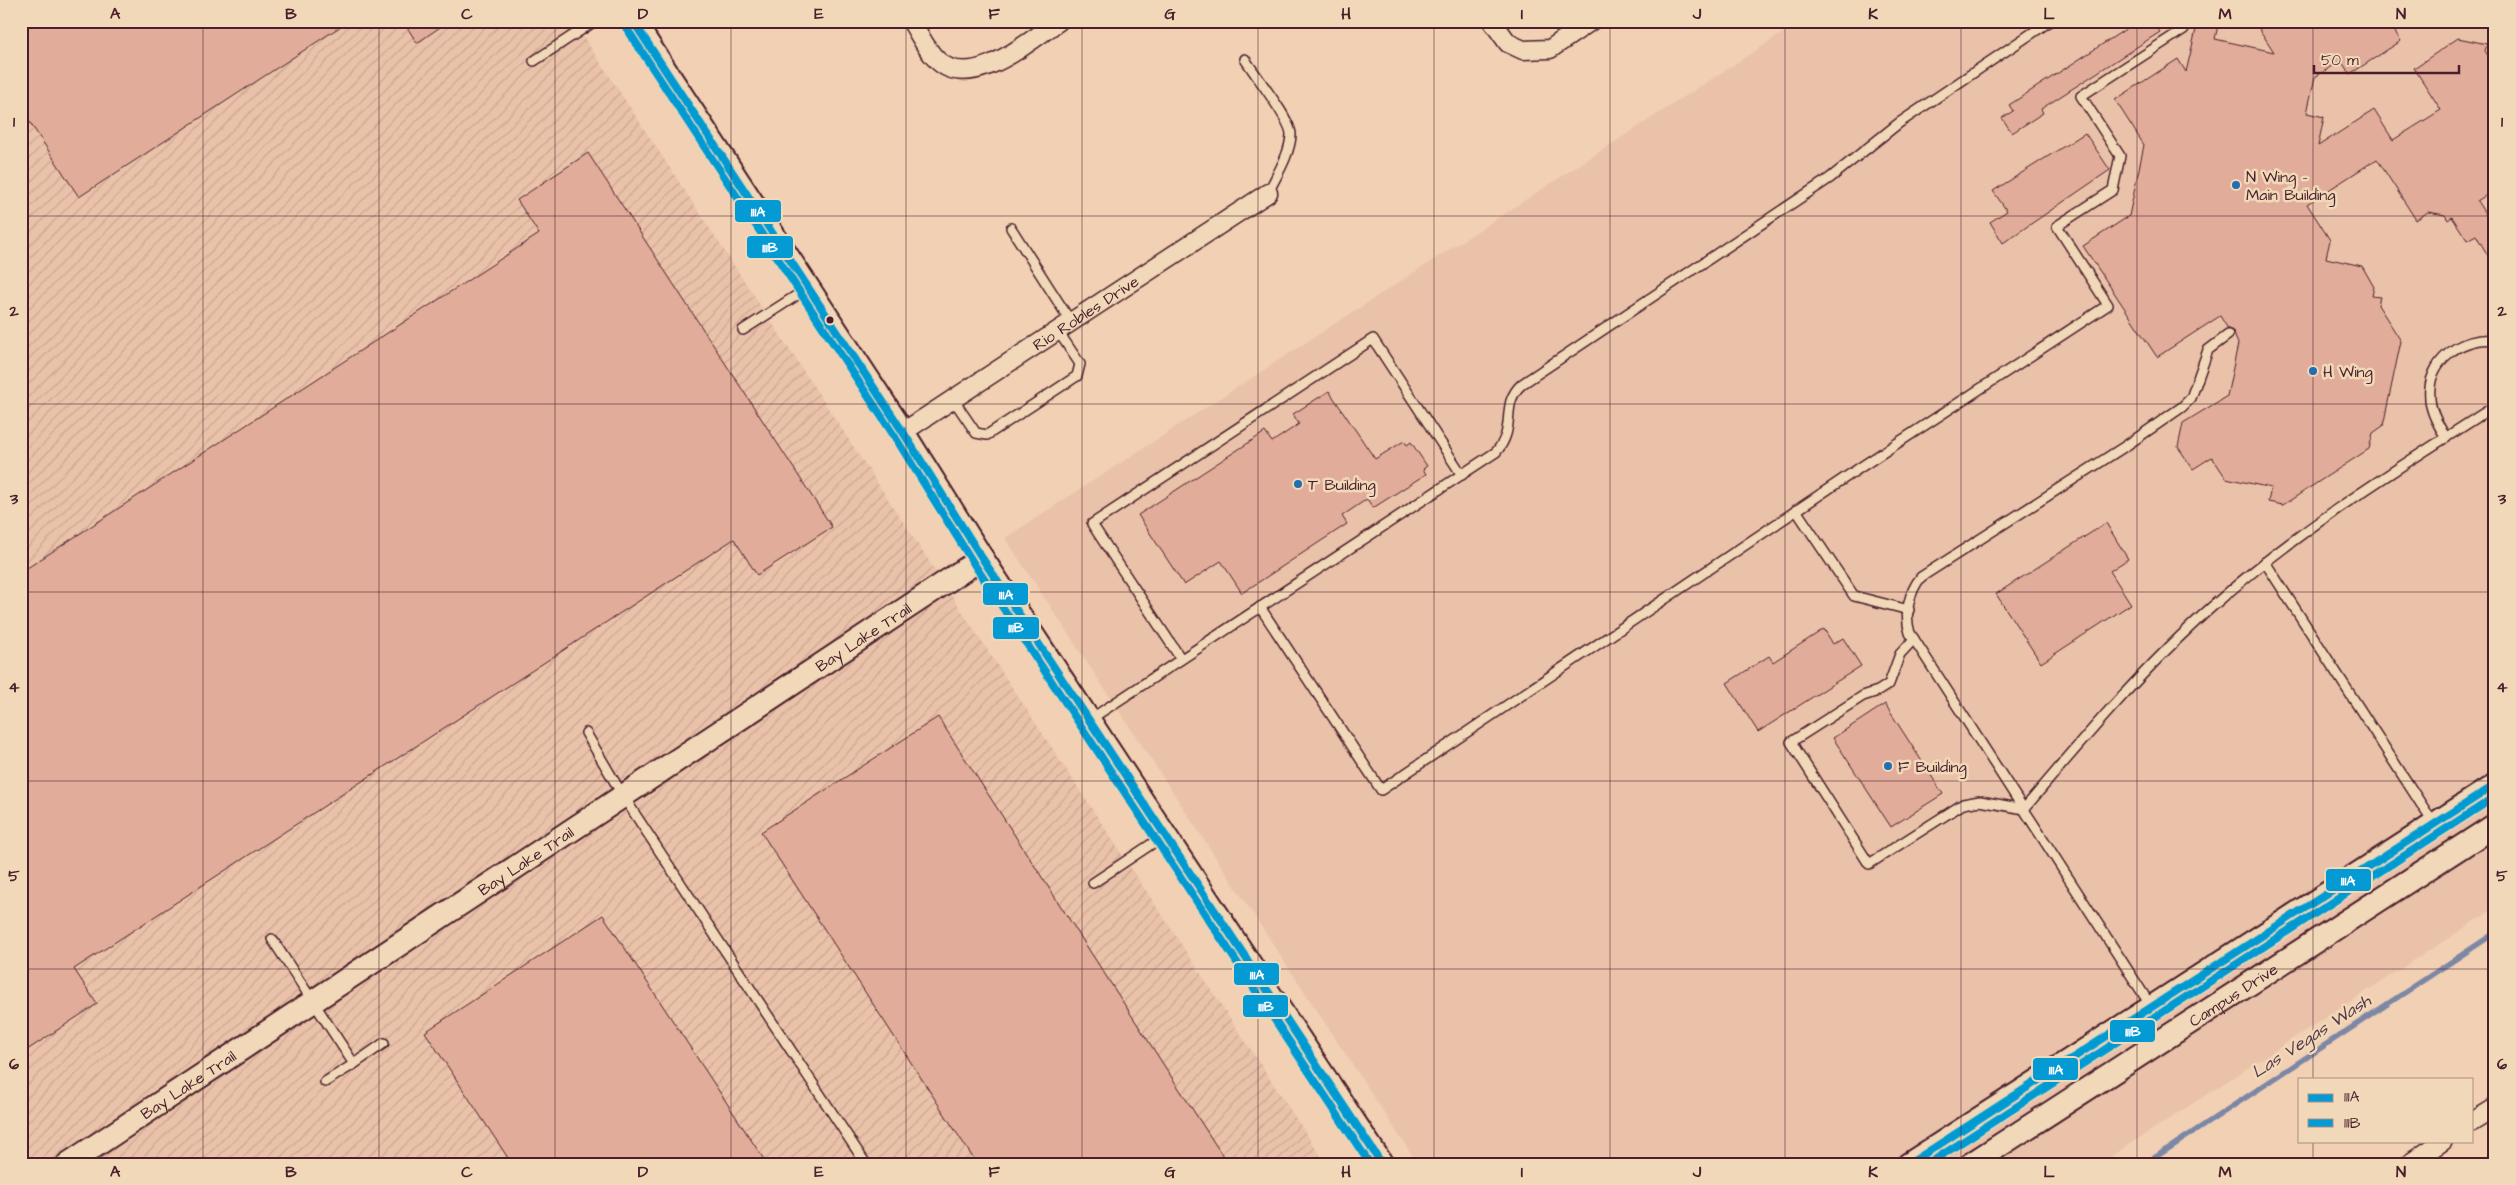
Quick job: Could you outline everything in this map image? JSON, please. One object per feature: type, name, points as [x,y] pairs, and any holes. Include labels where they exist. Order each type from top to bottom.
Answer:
[{"type":"street","points":[[633,21],[903,432],[982,558],[1382,1164]]},
{"type":"street","points":[[911,21],[936,59],[951,69],[970,71],[993,64],[1059,21]]},
{"type":"street","points":[[1492,21],[1508,43],[1523,50],[1550,49],[1592,21]]},
{"type":"street","name":"Rio Robles Drive","points":[[903,432],[1268,193]]},
{"type":"street","name":"Bay Lake Trail","points":[[68,1164],[982,558]]},
{"type":"street","name":"Campus Drive","points":[[1909,1164],[2495,784]]},
{"type":"street","points":[[2434,824],[2452,852]]},
{"type":"street","name":"Campus Drive","points":[[1971,1164],[2495,825]]},
{"type":"street","points":[[2152,1007],[2170,1035]]},
{"type":"street","points":[[2474,1121],[2495,1108]]},
{"type":"street","points":[[2409,1164],[2442,1142]]},
{"type":"lane","points":[[534,61],[596,21]]},
{"type":"lane","points":[[1089,720],[1496,452],[1504,443],[1510,426],[1510,403],[1516,390],[1522,384],[1825,182],[1907,118],[2050,21]]},
{"type":"lane","points":[[1260,607],[1381,790],[1796,510],[2108,305],[2058,226],[2113,190],[2120,156],[2081,96],[2184,29],[2179,21]]},
{"type":"lane","points":[[1245,59],[1286,120],[1291,134],[1289,147],[1268,193]]},
{"type":"lane","points":[[953,399],[976,432],[987,435],[1077,376],[1080,364],[1065,326],[1011,228]]},
{"type":"lane","points":[[743,330],[808,288]]},
{"type":"lane","points":[[2152,1007],[1914,639],[1908,626],[1909,610],[1913,589],[1921,577],[2127,445],[2182,406],[2191,398],[2208,350],[2228,335]]},
{"type":"lane","points":[[1181,659],[1092,524],[1373,339],[1462,475]]},
{"type":"lane","points":[[2446,438],[2435,417],[2430,399],[2431,383],[2438,366],[2451,351],[2460,345],[2472,341],[2495,340]]},
{"type":"lane","points":[[2024,809],[2102,716],[2150,665],[2265,562],[2333,510],[2495,406]]},
{"type":"lane","points":[[1796,510],[1854,596],[1909,610]]},
{"type":"lane","points":[[2265,562],[2434,824]]},
{"type":"lane","points":[[1914,639],[1903,649],[1893,678],[1884,688],[1863,696],[1791,742],[1858,847],[1869,864],[1955,808],[1972,801],[2024,809]]},
{"type":"lane","points":[[586,733],[623,796],[866,1164]]},
{"type":"lane","points":[[1092,883],[1164,835]]},
{"type":"lane","points":[[272,938],[354,1064]]},
{"type":"lane","points":[[325,1082],[384,1043]]},
{"type":"shaded area","points":[[21,21],[573,21],[1326,1164],[21,1164]]},
{"type":"shaded area","points":[[1801,21],[2495,21],[2495,908],[2099,1164],[1418,1164],[1005,538]]},
{"type":"building","points":[[21,21],[349,21],[79,197],[21,109]]},
{"type":"building","points":[[403,21],[449,21],[417,43]]},
{"type":"building","points":[[2138,21],[2153,21],[2160,32],[2041,109],[2043,113],[2012,133],[2002,118],[2013,111],[2009,105]]},
{"type":"building","name":"N Wing - Main Building","points":[[2198,21],[2219,21],[2215,39],[2274,52],[2254,21],[2388,21],[2401,41],[2350,74],[2341,61],[2315,77],[2307,113],[2324,117],[2318,146],[2374,110],[2393,140],[2441,110],[2414,68],[2458,38],[2487,44],[2485,51],[2495,66],[2495,190],[2477,201],[2495,229],[2495,268],[2476,235],[2467,240],[2452,217],[2448,220],[2445,215],[2428,212],[2416,220],[2377,159],[2307,204],[2330,240],[2326,258],[2362,266],[2374,287],[2372,296],[2380,297],[2378,305],[2401,341],[2383,426],[2373,433],[2369,449],[2283,505],[2268,502],[2271,488],[2226,478],[2212,457],[2193,469],[2178,447],[2183,423],[2227,396],[2238,344],[2233,331],[2228,329],[2220,316],[2157,357],[2083,246],[2129,216],[2144,145],[2115,100],[2178,59],[2186,72]]},
{"type":"building","points":[[2085,133],[2110,170],[2003,243],[1990,222],[2007,211],[1993,191]]},
{"type":"building","points":[[588,153],[832,527],[757,575],[734,539],[74,969],[97,1004],[21,1054],[21,572],[539,234],[517,200]]},
{"type":"building","name":"T Building","points":[[1329,391],[1375,459],[1404,441],[1407,445],[1411,442],[1427,466],[1423,469],[1426,474],[1373,508],[1367,499],[1342,516],[1347,524],[1242,593],[1221,561],[1184,585],[1138,515],[1265,432],[1272,442],[1299,424],[1293,414]]},
{"type":"building","points":[[2106,523],[2128,559],[2110,571],[2131,604],[2041,663],[1996,594]]},
{"type":"building","points":[[1824,629],[1833,644],[1843,638],[1861,666],[1758,732],[1727,683],[1769,656],[1773,662]]},
{"type":"building","name":"F Building","points":[[1885,704],[1943,794],[1891,827],[1833,738]]},
{"type":"building","points":[[938,717],[1228,1164],[977,1164],[761,832]]},
{"type":"building","points":[[603,915],[767,1164],[512,1164],[425,1032]]},
{"type":"waterway","name":"Las Vegas Wash","points":[[2145,1164],[2495,933]]},
{"type":"transit line","name":"111A","points":[[633,21],[903,432],[982,558],[1382,1164]]},
{"type":"transit line","name":"111B","points":[[625,26],[895,437],[974,564],[1370,1164]]},
{"type":"transit line","name":"111A","points":[[1909,1164],[2495,785]]},
{"type":"transit line","name":"111B","points":[[1928,1164],[2495,797]]},
{"type":"place","name":"N Wing - Main Building","points":[[2236,185]]},
{"type":"place","name":"H Wing","points":[[2313,371]]},
{"type":"place","name":"T Building","points":[[1298,484]]},
{"type":"place","name":"F Building","points":[[1888,766]]}]
